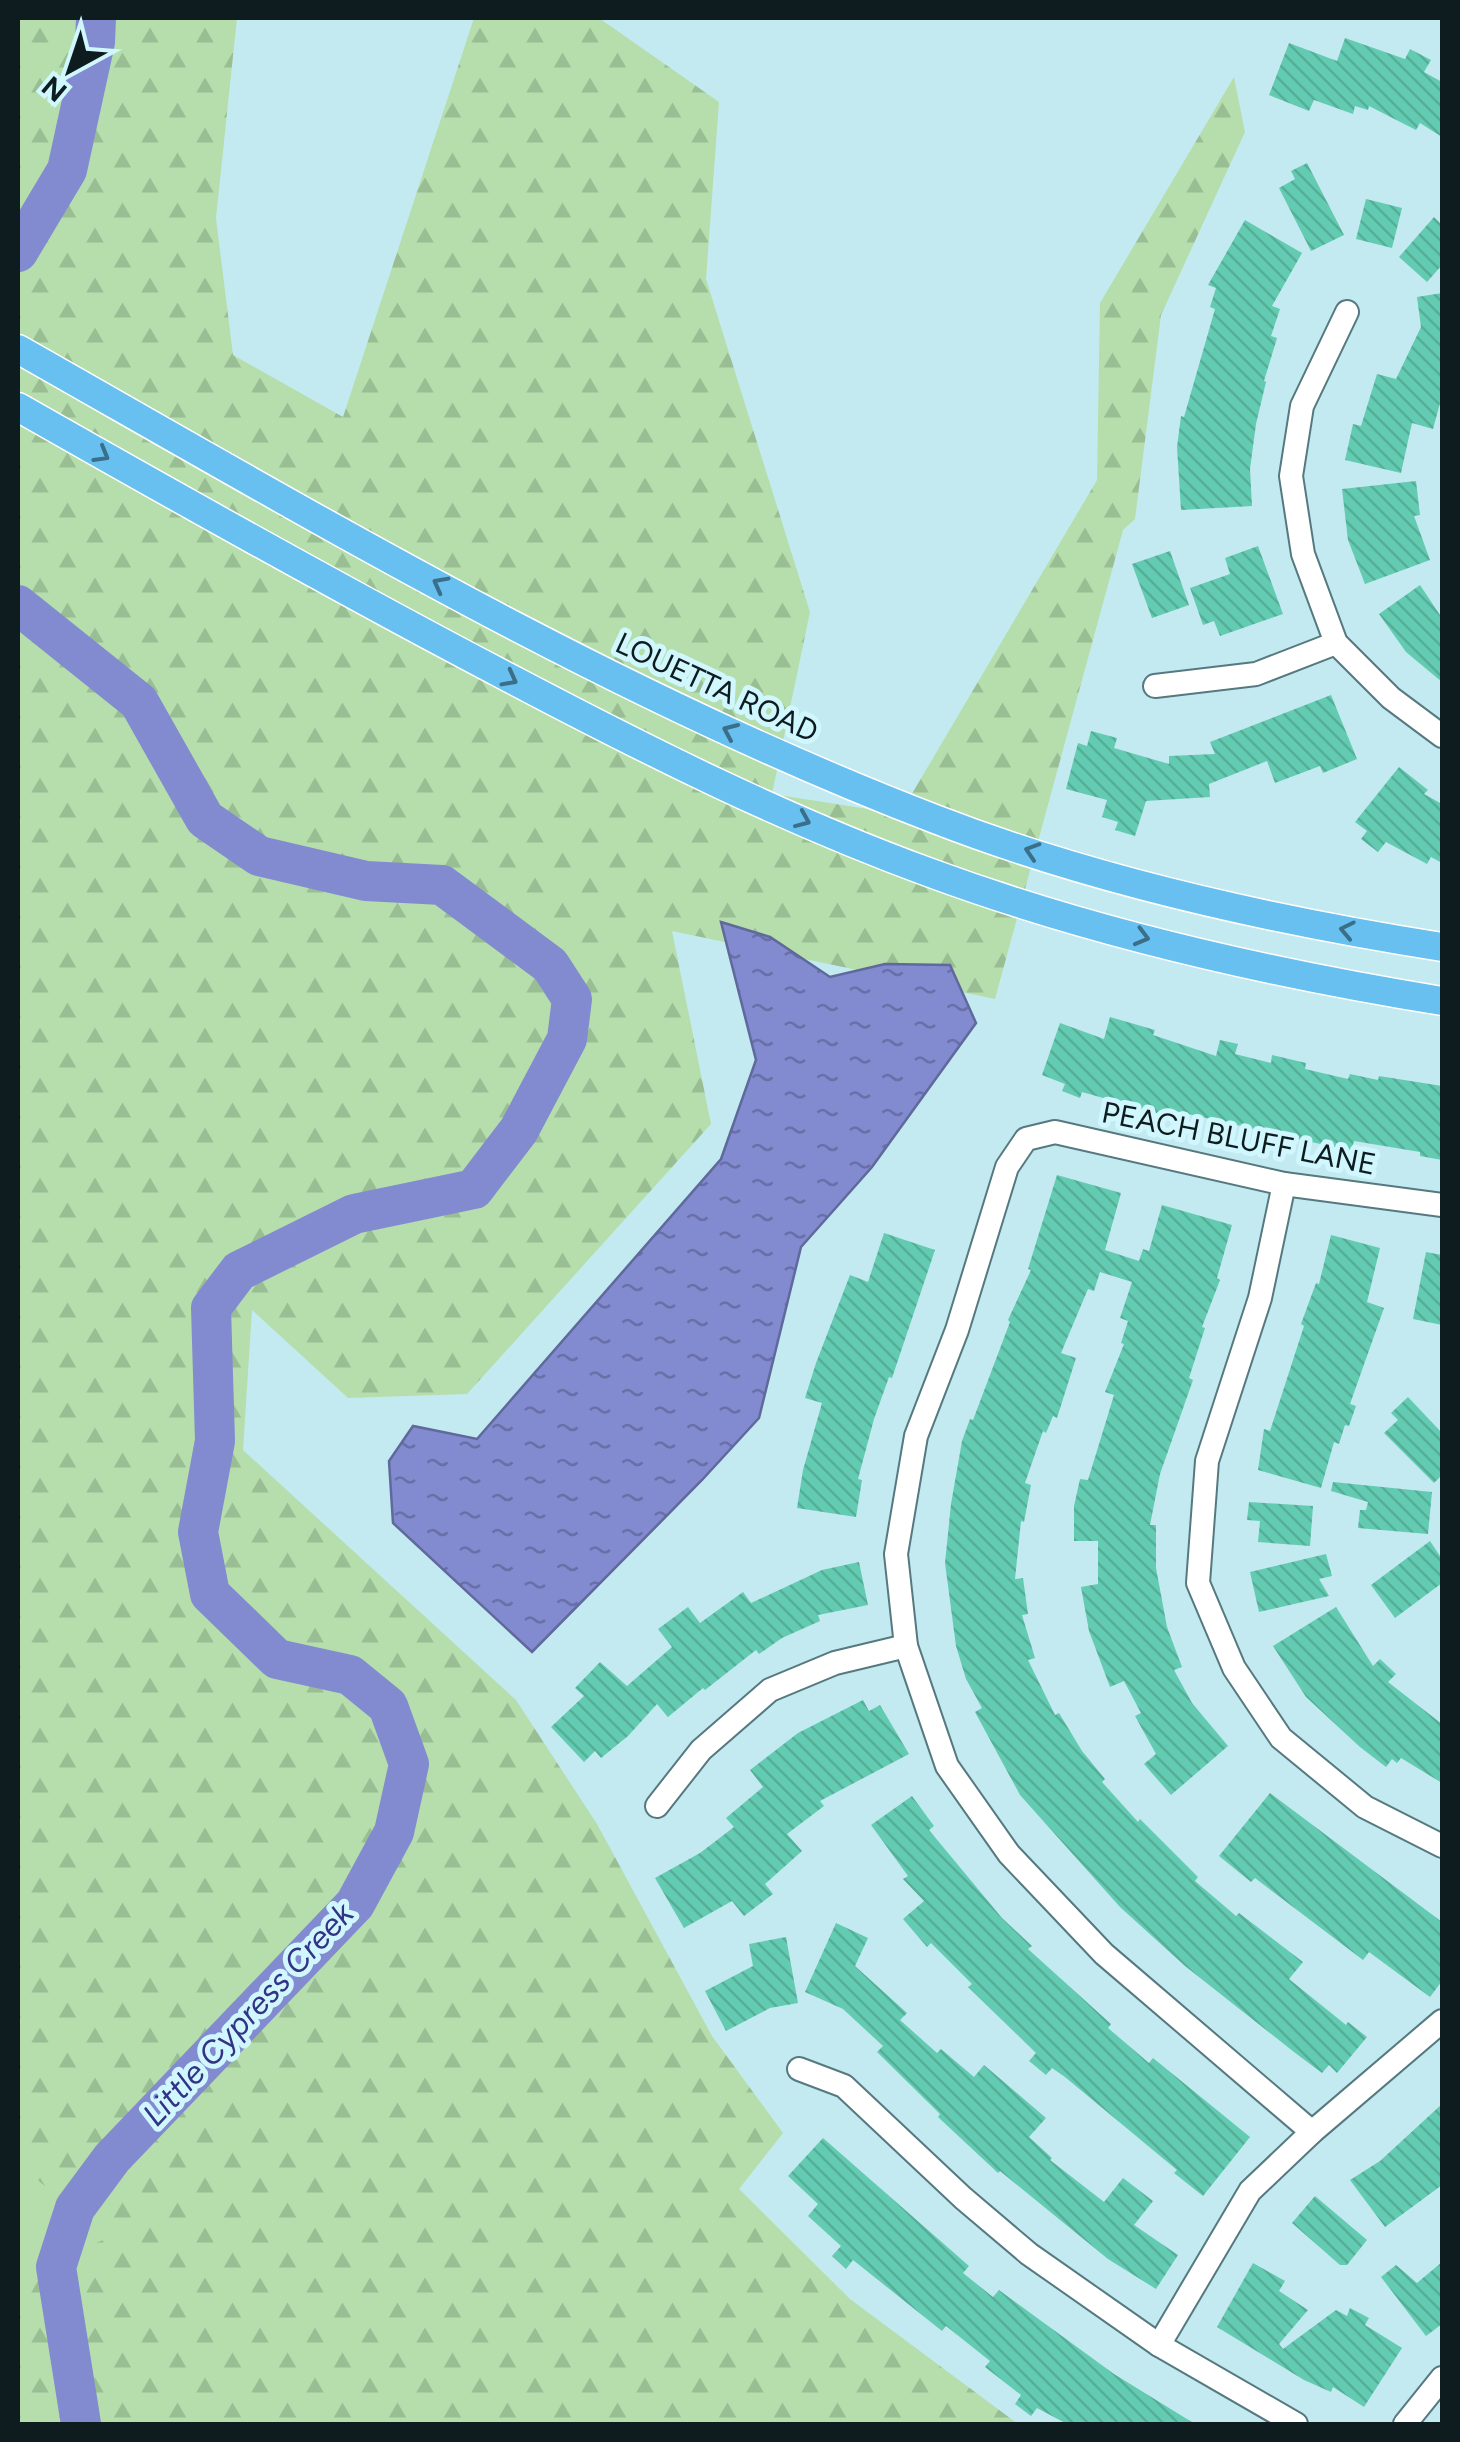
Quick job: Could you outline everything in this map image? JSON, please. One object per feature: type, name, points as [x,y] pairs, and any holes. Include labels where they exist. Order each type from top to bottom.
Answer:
[{"type":"main road","name":"LOUETTA ROAD","points":[[18,350],[268,492],[491,612],[679,709],[834,777],[938,820],[1071,864],[1230,906],[1442,947]]},
{"type":"main road","points":[[18,407],[432,638],[669,761],[824,829],[928,872],[1061,916],[1220,958],[1442,1001]]},
{"type":"street","points":[[1347,312],[1302,406],[1291,476],[1303,554],[1336,643],[1391,698],[1442,736]]},
{"type":"street","points":[[1154,686],[1256,674],[1336,643]]},
{"type":"street","name":"PEACH BLUFF LANE","points":[[906,1646],[896,1554],[916,1436],[957,1330],[1007,1167],[1026,1139],[1056,1132],[1284,1184],[1442,1205]]},
{"type":"street","points":[[1284,1184],[1260,1298],[1208,1461],[1198,1583],[1234,1668],[1281,1738],[1366,1807],[1442,1846]]},
{"type":"street","points":[[657,1806],[700,1750],[770,1690],[835,1663],[906,1646],[948,1766],[1009,1854],[1104,1954],[1312,2132]]},
{"type":"street","points":[[1159,2345],[1250,2191],[1312,2132],[1442,2021]]},
{"type":"street","points":[[800,2069],[844,2086],[962,2198],[1029,2254],[1159,2345],[1296,2424]]},
{"type":"street","points":[[1406,2424],[1442,2378]]},
{"type":"green space","points":[[18,18],[237,18],[216,218],[233,355],[343,417],[474,18],[599,18],[719,102],[706,279],[810,612],[772,794],[900,814],[1097,480],[1100,303],[1234,77],[1245,132],[1161,315],[1135,519],[1123,530],[995,999],[672,931],[711,1124],[467,1394],[348,1398],[252,1310],[243,1450],[516,1700],[597,1824],[712,2036],[783,2133],[739,2189],[850,2299],[1018,2424],[18,2424]]},
{"type":"green space","points":[[18,2164],[108,2238],[18,2275]]},
{"type":"water","points":[[721,922],[770,937],[830,977],[885,964],[950,965],[976,1023],[872,1167],[801,1247],[759,1418],[532,1652],[393,1523],[389,1461],[413,1426],[477,1439],[721,1159],[756,1060]]},
{"type":"building","points":[[1345,38],[1405,59],[1410,49],[1431,60],[1424,72],[1442,82],[1442,137],[1420,123],[1416,130],[1369,106],[1368,110],[1355,106],[1353,114],[1314,100],[1309,111],[1269,95],[1289,43],[1337,61]]},
{"type":"building","points":[[1307,163],[1344,235],[1311,251],[1279,188],[1295,179],[1291,171]]},
{"type":"building","points":[[1366,199],[1402,208],[1392,248],[1356,239]]},
{"type":"building","points":[[1434,217],[1442,225],[1442,265],[1427,282],[1399,257]]},
{"type":"building","points":[[1245,220],[1302,253],[1272,306],[1280,309],[1271,336],[1277,338],[1256,424],[1250,469],[1252,506],[1181,510],[1177,447],[1181,416],[1184,417],[1215,309],[1210,307],[1216,288],[1208,285]]},
{"type":"building","points":[[1442,293],[1442,396],[1433,429],[1412,423],[1401,473],[1345,460],[1353,424],[1361,426],[1377,374],[1396,379],[1421,327],[1417,297]]},
{"type":"building","points":[[1416,481],[1420,515],[1414,516],[1430,560],[1365,584],[1348,540],[1342,489]]},
{"type":"building","points":[[1258,546],[1283,614],[1220,636],[1214,621],[1203,625],[1190,588],[1230,574],[1225,558]]},
{"type":"building","points":[[1170,551],[1189,605],[1152,618],[1132,564]]},
{"type":"building","points":[[1420,585],[1442,618],[1442,682],[1406,652],[1379,614]]},
{"type":"building","points":[[1331,695],[1357,759],[1323,773],[1320,766],[1275,783],[1267,761],[1209,784],[1210,797],[1146,801],[1135,836],[1115,830],[1118,822],[1102,817],[1107,800],[1066,789],[1078,743],[1087,746],[1091,731],[1117,738],[1114,748],[1169,764],[1169,756],[1215,754],[1210,742]]},
{"type":"building","points":[[1399,767],[1428,790],[1424,794],[1442,804],[1442,863],[1431,857],[1427,864],[1386,842],[1378,852],[1361,839],[1367,831],[1355,822]]},
{"type":"building","points":[[1110,1017],[1155,1030],[1153,1035],[1216,1056],[1220,1040],[1238,1044],[1235,1054],[1271,1063],[1272,1055],[1306,1063],[1305,1069],[1348,1079],[1350,1074],[1378,1080],[1379,1076],[1442,1086],[1442,1160],[1420,1156],[1420,1152],[1354,1141],[1351,1151],[1175,1111],[1174,1118],[1082,1092],[1080,1098],[1062,1091],[1065,1084],[1042,1075],[1060,1023],[1104,1039]]},
{"type":"building","points":[[1057,1175],[1121,1193],[1105,1250],[1139,1261],[1143,1249],[1149,1251],[1162,1205],[1232,1225],[1217,1278],[1220,1280],[1189,1378],[1193,1380],[1160,1474],[1150,1525],[1156,1525],[1156,1568],[1167,1627],[1182,1667],[1174,1670],[1192,1703],[1228,1746],[1171,1795],[1144,1764],[1156,1754],[1135,1716],[1141,1713],[1124,1681],[1110,1687],[1089,1631],[1081,1587],[1098,1584],[1098,1541],[1074,1541],[1074,1506],[1080,1479],[1088,1480],[1114,1395],[1105,1392],[1124,1344],[1121,1343],[1128,1321],[1120,1318],[1132,1282],[1100,1272],[1094,1291],[1088,1289],[1061,1353],[1076,1358],[1057,1418],[1053,1416],[1046,1433],[1043,1431],[1025,1483],[1031,1485],[1024,1522],[1021,1521],[1015,1579],[1023,1578],[1028,1614],[1022,1615],[1035,1658],[1028,1660],[1055,1715],[1059,1713],[1105,1779],[1102,1782],[1138,1822],[1140,1819],[1198,1877],[1195,1881],[1236,1916],[1239,1913],[1303,1962],[1289,1979],[1367,2037],[1337,2073],[1329,2065],[1322,2073],[1294,2052],[1185,1966],[1120,1907],[1020,1795],[975,1712],[982,1708],[966,1679],[956,1646],[945,1563],[951,1504],[962,1441],[1031,1270],[1028,1269]]},
{"type":"building","points":[[884,1233],[935,1250],[892,1378],[889,1377],[874,1419],[858,1479],[862,1480],[856,1517],[797,1508],[822,1403],[805,1398],[816,1363],[850,1275],[868,1282]]},
{"type":"building","points":[[1331,1235],[1380,1248],[1367,1302],[1384,1308],[1350,1404],[1356,1406],[1349,1426],[1345,1425],[1339,1444],[1334,1442],[1321,1488],[1258,1470],[1264,1429],[1270,1431],[1304,1326],[1301,1324],[1316,1283],[1319,1284]]},
{"type":"building","points":[[1426,1252],[1442,1255],[1442,1325],[1413,1319]]},
{"type":"building","points":[[1408,1397],[1442,1433],[1442,1475],[1434,1483],[1384,1433],[1398,1420],[1391,1413]]},
{"type":"building","points":[[1333,1482],[1432,1492],[1428,1534],[1358,1528],[1360,1510],[1366,1510],[1368,1502],[1331,1491]]},
{"type":"building","points":[[1249,1502],[1313,1506],[1310,1546],[1258,1542],[1260,1521],[1247,1520]]},
{"type":"building","points":[[1430,1541],[1442,1559],[1442,1583],[1395,1618],[1371,1585]]},
{"type":"building","points":[[1326,1554],[1332,1576],[1319,1579],[1329,1596],[1259,1612],[1250,1572]]},
{"type":"building","points":[[859,1562],[868,1605],[818,1615],[820,1621],[782,1638],[759,1654],[756,1650],[668,1717],[657,1704],[601,1758],[595,1751],[584,1762],[551,1727],[584,1696],[575,1688],[600,1662],[627,1686],[672,1647],[658,1629],[688,1607],[700,1623],[743,1592],[751,1603],[822,1570]]},
{"type":"building","points":[[1336,1607],[1373,1666],[1380,1659],[1396,1674],[1388,1682],[1442,1724],[1442,1783],[1401,1758],[1397,1763],[1392,1759],[1386,1767],[1360,1747],[1306,1697],[1273,1646]]},
{"type":"building","points":[[863,1700],[869,1711],[880,1705],[909,1754],[820,1801],[824,1806],[787,1834],[802,1851],[765,1884],[773,1894],[744,1916],[732,1901],[684,1928],[655,1878],[700,1853],[734,1827],[726,1818],[763,1787],[750,1770],[798,1733]]},
{"type":"building","points":[[1270,1793],[1442,1922],[1442,1981],[1430,1997],[1369,1952],[1363,1960],[1255,1878],[1251,1882],[1219,1856]]},
{"type":"building","points":[[912,1796],[934,1826],[929,1830],[1002,1918],[1032,1946],[1028,1949],[1149,2063],[1153,2058],[1250,2137],[1203,2196],[1065,2077],[1052,2068],[1046,2075],[1029,2061],[1036,2053],[968,1987],[972,1984],[931,1943],[927,1947],[903,1919],[924,1901],[903,1879],[908,1876],[871,1825]]},
{"type":"building","points":[[836,1923],[868,1938],[855,1966],[907,2013],[900,2020],[937,2053],[941,2049],[974,2077],[984,2065],[1046,2118],[1029,2137],[1050,2160],[1104,2202],[1123,2178],[1153,2201],[1134,2225],[1178,2255],[1156,2289],[1108,2259],[998,2173],[877,2052],[883,2046],[843,2009],[805,1992]]},
{"type":"building","points":[[786,1937],[798,2003],[770,2008],[726,2031],[705,1991],[753,1966],[749,1944]]},
{"type":"building","points":[[1442,2104],[1442,2185],[1385,2227],[1350,2180],[1380,2161]]},
{"type":"building","points":[[823,2138],[969,2266],[963,2273],[993,2297],[999,2290],[1114,2374],[1195,2424],[1067,2424],[1037,2408],[1031,2416],[1015,2404],[1021,2395],[985,2367],[990,2361],[946,2326],[942,2331],[853,2260],[846,2269],[832,2256],[841,2246],[808,2216],[818,2204],[788,2176]]},
{"type":"building","points":[[1315,2196],[1367,2240],[1347,2265],[1340,2265],[1292,2223]]},
{"type":"building","points":[[1442,2262],[1442,2324],[1426,2336],[1381,2277],[1396,2265],[1417,2283]]},
{"type":"building","points":[[1253,2263],[1285,2281],[1279,2291],[1308,2310],[1279,2344],[1283,2349],[1336,2310],[1347,2316],[1350,2308],[1369,2318],[1365,2325],[1402,2348],[1364,2407],[1333,2387],[1331,2392],[1304,2380],[1217,2327]]},
{"type":"waterway","name":"Little Cypress Creek","points":[[18,252],[67,170],[95,42],[96,18]]},
{"type":"waterway","name":"Little Cypress Creek","points":[[18,605],[139,702],[205,819],[259,856],[366,881],[442,885],[550,965],[572,999],[567,1039],[519,1130],[474,1189],[354,1214],[239,1271],[211,1308],[215,1441],[198,1532],[210,1594],[277,1659],[350,1675],[388,1706],[409,1764],[394,1832],[355,1904],[112,2158],[75,2208],[56,2267],[81,2424]]}]
